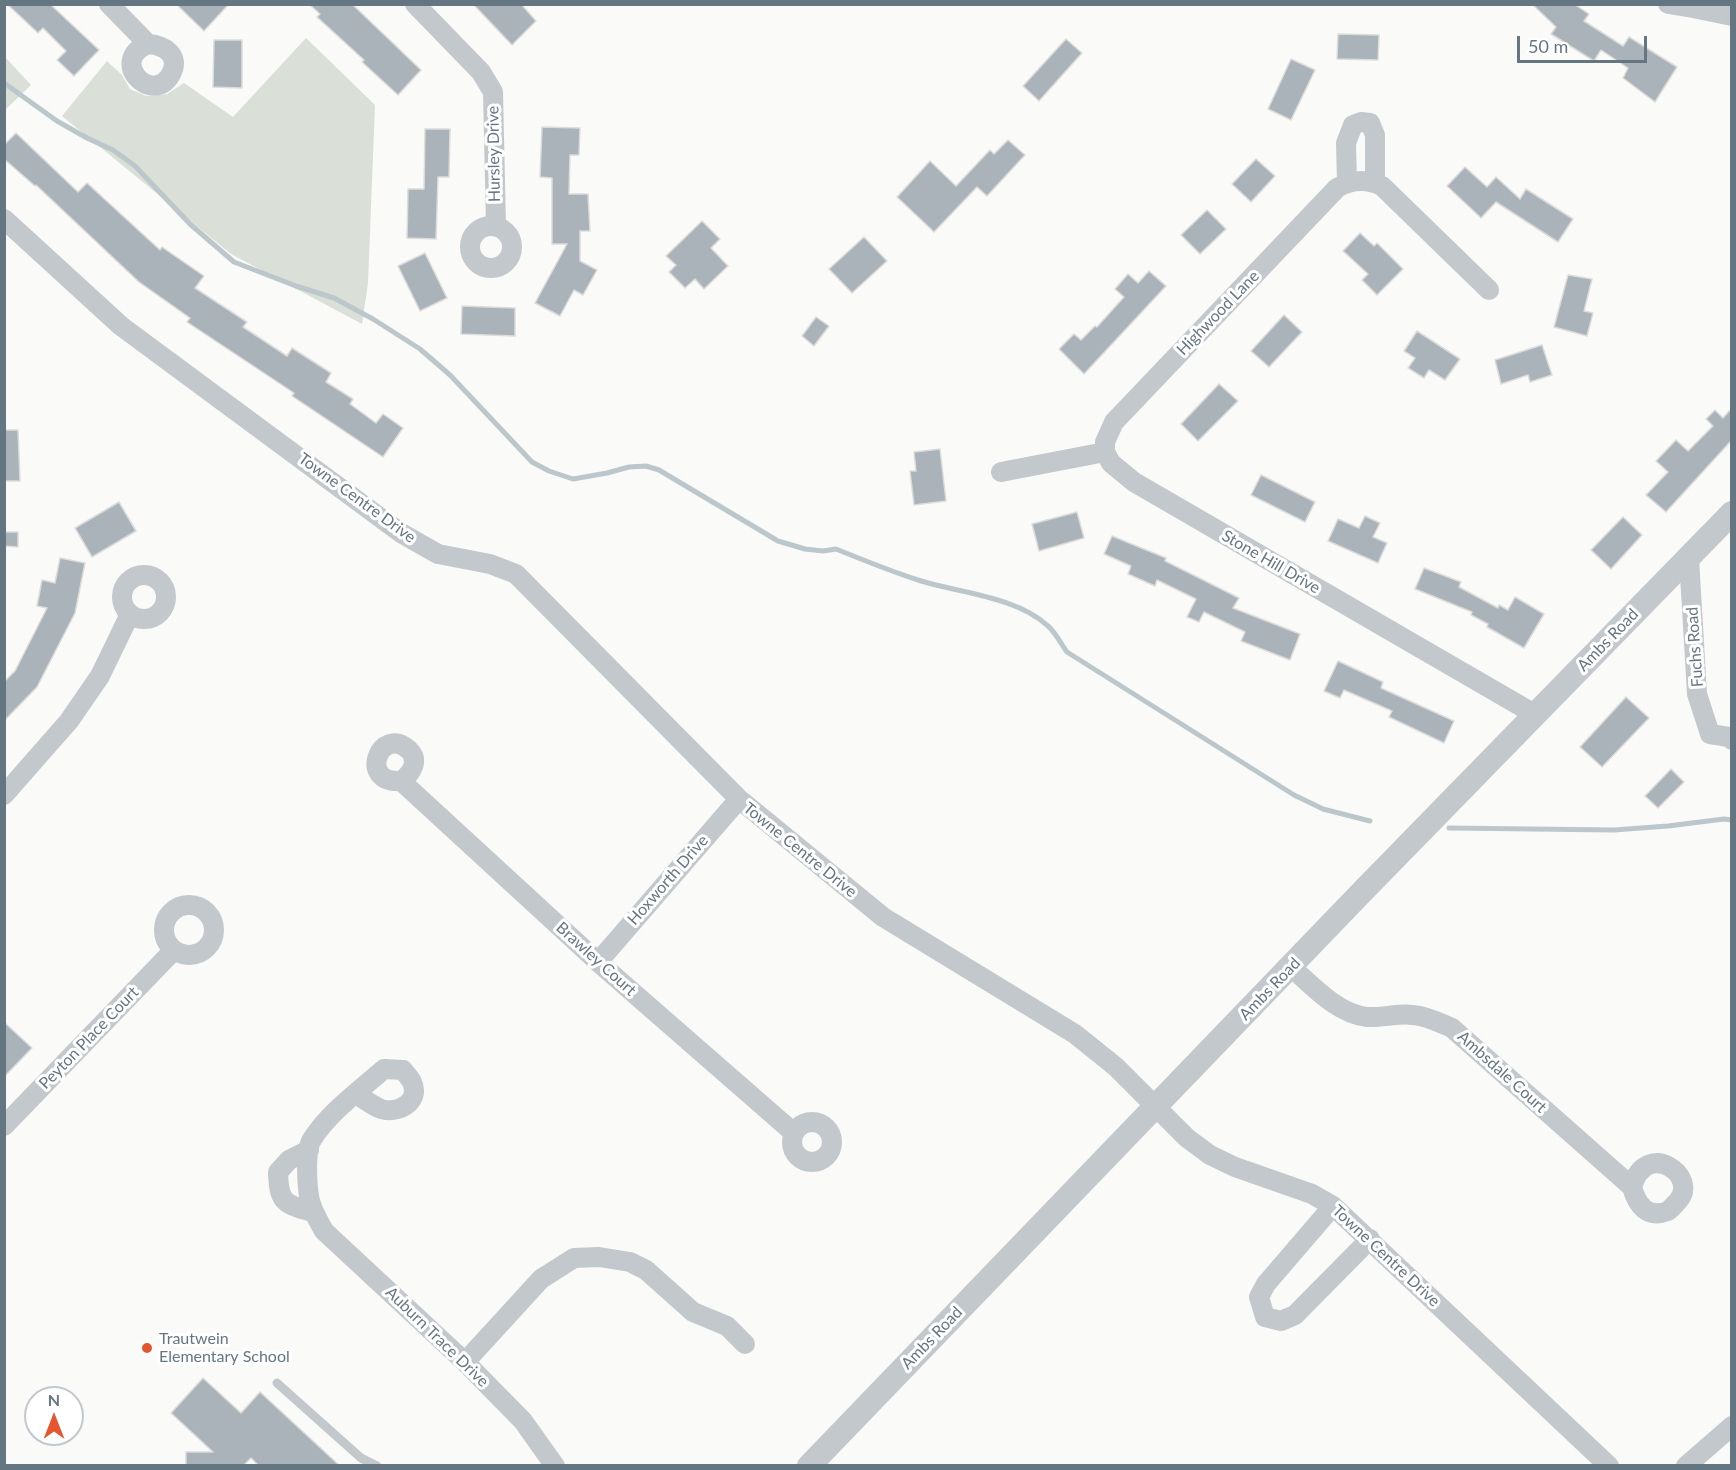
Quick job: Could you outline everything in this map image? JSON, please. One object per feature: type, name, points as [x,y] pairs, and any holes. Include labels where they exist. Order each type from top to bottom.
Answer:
[{"type":"street","points":[[109,4],[148,44]]},
{"type":"street","name":"Hursley Drive","points":[[415,4],[481,72],[492,92],[496,226]]},
{"type":"street","points":[[1668,4],[1731,16]]},
{"type":"street","name":"Highwood Lane","points":[[1105,452],[1105,442],[1114,422],[1337,188],[1361,182],[1383,186],[1489,290]]},
{"type":"street","name":"Towne Centre Drive","points":[[4,219],[121,326],[401,533],[438,554],[490,564],[516,574],[738,799],[883,917],[1075,1034],[1116,1067],[1187,1138],[1210,1155],[1235,1167],[1312,1194],[1332,1206],[1370,1239],[1610,1466]]},
{"type":"street","points":[[1001,472],[1105,452]]},
{"type":"street","name":"Stone Hill Drive","points":[[1105,452],[1111,463],[1134,482],[1536,715]]},
{"type":"street","name":"Ambs Road","points":[[809,1466],[1731,513]]},
{"type":"street","name":"Fuchs Road","points":[[1689,558],[1697,694],[1710,734],[1729,737],[1731,740]]},
{"type":"street","points":[[4,795],[69,721],[100,676],[130,614]]},
{"type":"street","name":"Brawley Court","points":[[400,781],[598,962],[794,1133]]},
{"type":"street","name":"Hoxworth Drive","points":[[598,962],[738,799]]},
{"type":"street","name":"Peyton Place Court","points":[[4,1126],[174,950]]},
{"type":"street","name":"Ambsdale Court","points":[[1291,967],[1344,1010],[1365,1017],[1413,1015],[1434,1020],[1452,1028],[1632,1187]]},
{"type":"street","name":"Auburn Trace Drive","points":[[356,1094],[326,1121],[310,1144],[308,1177],[310,1202],[314,1213],[324,1231],[465,1362],[523,1421],[555,1466]]},
{"type":"street","name":"Auburn Trace Drive","points":[[309,1150],[289,1160],[278,1172],[279,1192],[288,1204],[314,1213]]},
{"type":"street","points":[[1332,1206],[1266,1284],[1259,1298],[1265,1317],[1281,1321],[1295,1315],[1370,1239]]},
{"type":"street","points":[[465,1362],[541,1279],[574,1258],[599,1257],[630,1262],[646,1270],[693,1312],[727,1326],[745,1344]]},
{"type":"street","points":[[1686,1466],[1731,1426]]},
{"type":"lane","points":[[277,1383],[361,1458],[377,1466]]},
{"type":"shaded area","points":[[306,38],[375,105],[368,283],[362,324],[231,254],[62,116],[107,61],[122,75],[130,89],[146,96],[167,94],[184,83],[233,117]]},
{"type":"shaded area","points":[[5,57],[31,85],[5,110]]},
{"type":"building","points":[[7,4],[50,4],[99,50],[74,76],[57,60],[66,51],[43,28],[38,33]]},
{"type":"building","points":[[176,4],[229,4],[204,31]]},
{"type":"building","points":[[309,4],[352,4],[421,70],[398,95],[317,17],[320,14]]},
{"type":"building","points":[[473,4],[521,4],[536,21],[512,45]]},
{"type":"building","points":[[1532,4],[1574,4],[1589,14],[1584,21],[1623,46],[1629,37],[1677,67],[1655,102],[1623,78],[1628,68],[1601,50],[1594,61],[1551,34],[1556,27]]},
{"type":"building","points":[[1338,34],[1379,35],[1378,60],[1337,59]]},
{"type":"building","points":[[1066,39],[1082,53],[1039,101],[1023,86]]},
{"type":"building","points":[[214,40],[242,40],[242,88],[213,87]]},
{"type":"building","points":[[1291,59],[1315,70],[1291,120],[1268,109]]},
{"type":"building","points":[[542,127],[580,128],[579,155],[570,155],[569,194],[588,194],[590,231],[580,231],[580,261],[597,270],[583,295],[574,290],[560,316],[535,303],[567,244],[552,244],[552,178],[540,177]]},
{"type":"building","points":[[425,129],[450,129],[449,177],[438,177],[436,239],[407,238],[408,189],[424,189]]},
{"type":"building","points":[[16,133],[78,192],[87,183],[160,250],[162,247],[204,276],[195,288],[247,322],[243,327],[287,356],[292,348],[331,373],[326,382],[353,399],[350,404],[376,423],[383,414],[403,428],[383,457],[292,396],[294,393],[187,322],[190,318],[139,282],[36,185],[4,159],[4,145]]},
{"type":"building","points":[[1008,140],[1025,155],[987,196],[977,187],[934,232],[897,197],[930,161],[956,186],[990,150],[994,154]]},
{"type":"building","points":[[1256,159],[1275,176],[1251,202],[1232,184]]},
{"type":"building","points":[[1465,167],[1487,187],[1496,177],[1520,199],[1526,189],[1573,219],[1558,242],[1496,202],[1481,218],[1447,186]]},
{"type":"building","points":[[1207,210],[1226,229],[1200,254],[1181,235]]},
{"type":"building","points":[[702,221],[720,239],[711,248],[728,266],[704,289],[695,279],[685,288],[669,272],[676,265],[666,256]]},
{"type":"building","points":[[1360,233],[1374,246],[1377,243],[1403,269],[1377,295],[1362,280],[1368,274],[1343,251]]},
{"type":"building","points":[[864,237],[887,261],[852,293],[829,269]]},
{"type":"building","points":[[425,253],[447,298],[420,311],[398,266]]},
{"type":"building","points":[[1149,271],[1166,286],[1084,374],[1059,349],[1074,334],[1081,340],[1095,326],[1097,327],[1124,297],[1115,289],[1128,274],[1138,283]]},
{"type":"building","points":[[1568,275],[1592,279],[1584,311],[1593,313],[1587,336],[1554,327]]},
{"type":"building","points":[[462,306],[515,308],[515,336],[461,334]]},
{"type":"building","points":[[1284,315],[1302,332],[1269,367],[1251,351]]},
{"type":"building","points":[[816,317],[829,326],[814,346],[802,336]]},
{"type":"building","points":[[1417,331],[1460,359],[1445,380],[1429,370],[1424,378],[1408,368],[1415,358],[1404,351]]},
{"type":"building","points":[[1542,345],[1552,375],[1530,382],[1528,375],[1501,384],[1495,360]]},
{"type":"building","points":[[1219,384],[1238,401],[1198,441],[1181,424]]},
{"type":"building","points":[[1731,409],[1731,443],[1666,512],[1646,495],[1668,472],[1656,461],[1676,440],[1688,451],[1713,426],[1706,419],[1715,410],[1723,418]]},
{"type":"building","points":[[4,430],[18,430],[20,481],[4,481]]},
{"type":"building","points":[[940,449],[946,501],[914,505],[910,471],[916,471],[914,452]]},
{"type":"building","points":[[1261,475],[1315,502],[1305,522],[1251,495]]},
{"type":"building","points":[[119,502],[136,531],[92,557],[75,528]]},
{"type":"building","points":[[1077,512],[1084,538],[1039,551],[1032,524]]},
{"type":"building","points":[[1365,516],[1380,523],[1373,537],[1387,543],[1378,563],[1328,541],[1338,519],[1359,528]]},
{"type":"building","points":[[1623,517],[1642,535],[1611,569],[1591,550]]},
{"type":"building","points":[[4,532],[18,532],[18,547],[4,546]]},
{"type":"building","points":[[1112,536],[1166,558],[1165,561],[1239,598],[1233,608],[1300,634],[1290,660],[1241,641],[1245,632],[1204,612],[1199,622],[1187,617],[1196,599],[1157,580],[1155,586],[1128,574],[1131,566],[1104,554]]},
{"type":"building","points":[[60,558],[85,563],[75,613],[37,687],[4,721],[4,682],[15,671],[47,608],[37,606],[42,580],[55,583]]},
{"type":"building","points":[[1424,568],[1461,582],[1459,587],[1498,608],[1499,605],[1508,610],[1515,597],[1544,614],[1524,648],[1487,627],[1488,624],[1471,615],[1472,612],[1415,589]]},
{"type":"building","points":[[1338,661],[1383,682],[1381,688],[1454,721],[1444,743],[1389,717],[1392,711],[1344,690],[1340,698],[1324,691]]},
{"type":"building","points":[[1626,697],[1649,718],[1602,767],[1580,747]]},
{"type":"building","points":[[1671,769],[1684,782],[1658,808],[1645,796]]},
{"type":"building","points":[[4,1022],[32,1048],[4,1077]]},
{"type":"building","points":[[203,1378],[241,1413],[260,1392],[340,1466],[259,1466],[251,1458],[243,1466],[186,1466],[186,1452],[213,1452],[171,1413]]},
{"type":"waterway","points":[[4,83],[57,121],[113,150],[135,166],[190,224],[234,262],[334,298],[373,319],[420,349],[450,375],[532,462],[549,471],[573,479],[629,467],[646,466],[659,470],[778,541],[805,549],[823,551],[836,549],[918,580],[1020,608],[1048,626],[1067,652],[1294,795],[1323,809],[1370,821]]},
{"type":"waterway","points":[[1449,828],[1614,830],[1732,820]]},
{"type":"place","name":"Trautwein Elementary School","points":[[147,1348]]}]
